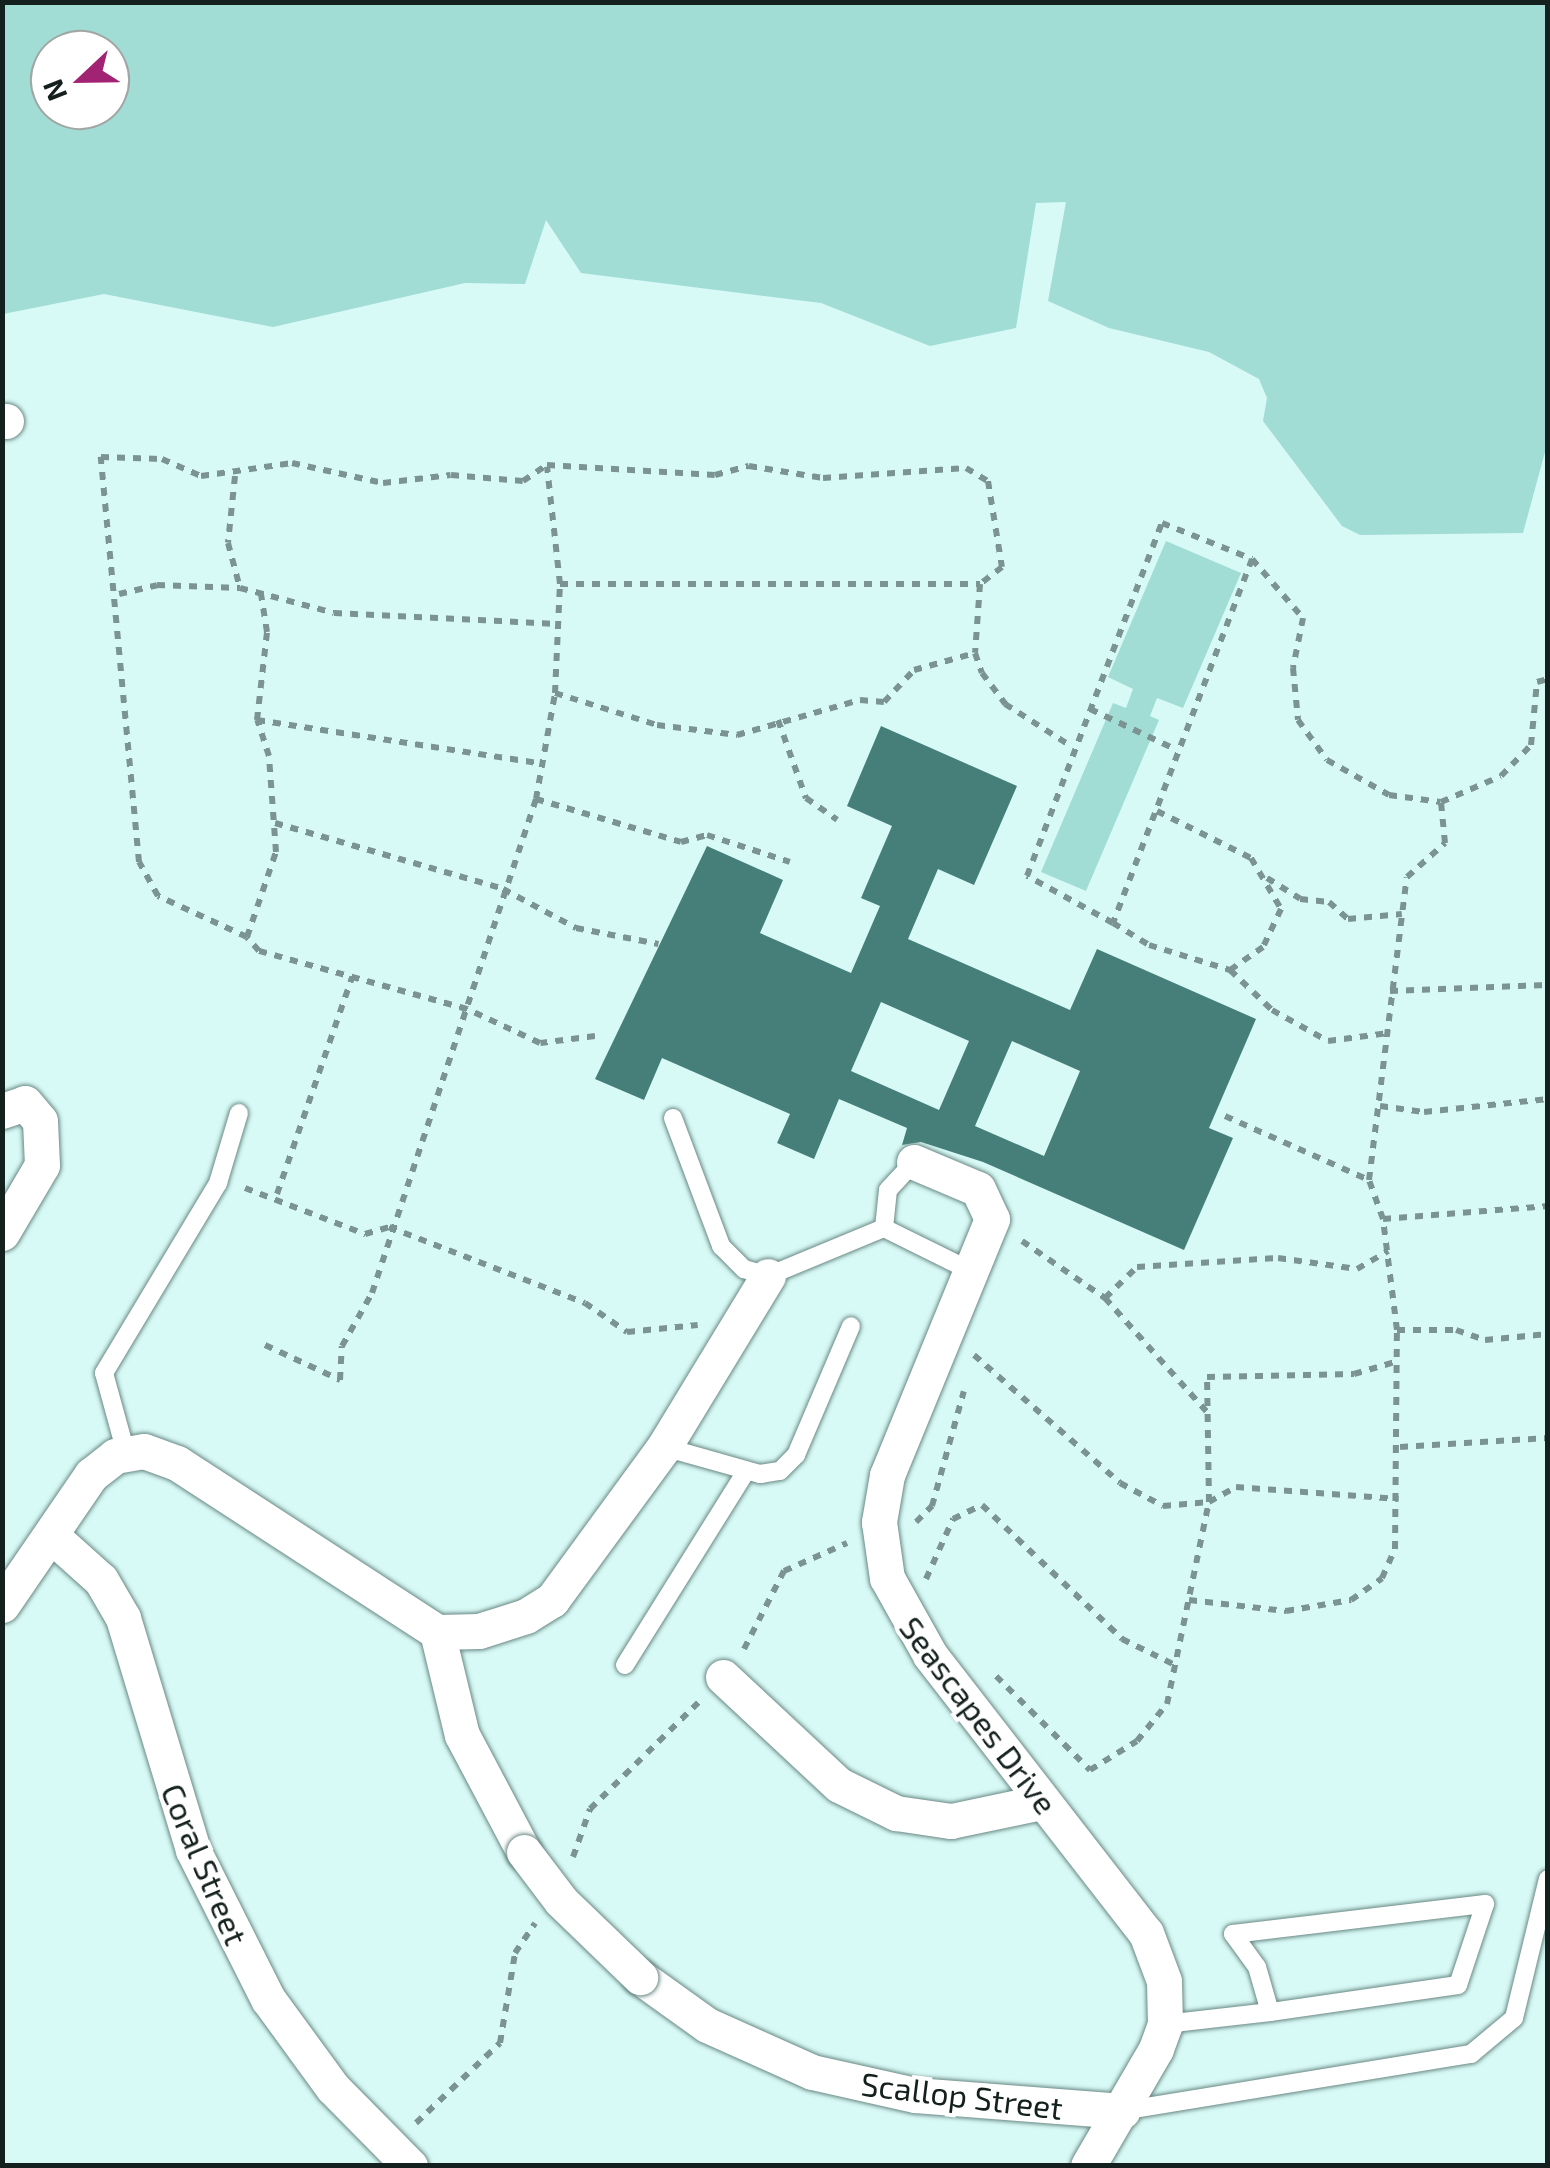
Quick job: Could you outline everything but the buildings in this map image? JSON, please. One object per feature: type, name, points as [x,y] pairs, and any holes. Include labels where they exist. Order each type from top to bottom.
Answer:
[{"type":"street","points":[[2,1111],[25,1103],[40,1121],[42,1165],[2,1233]]},
{"type":"street","name":"Seascapes Drive","points":[[914,1162],[988,1201],[992,1218],[887,1475],[881,1553],[906,1620],[1146,1933],[1164,1981],[1165,2024]]},
{"type":"street","points":[[2,1605],[53,1537],[91,1475],[126,1453],[177,1463],[437,1632],[497,1627],[552,1600],[664,1447],[768,1276]]},
{"type":"street","name":"Coral Street","points":[[53,1537],[100,1580],[122,1618],[175,1802],[244,1956],[314,2063],[402,2158]]},
{"type":"street","name":"Scallop Street","points":[[437,1632],[462,1736],[524,1852],[561,1901],[640,1977],[707,2025],[812,2072],[915,2095],[1122,2111]]},
{"type":"street","points":[[723,1678],[826,1775],[896,1813],[951,1821],[1042,1802]]},
{"type":"street","points":[[1088,2166],[1122,2111],[1165,2024]]},
{"type":"lane","points":[[126,1453],[104,1373],[218,1183],[239,1113]]},
{"type":"lane","points":[[673,1118],[721,1246],[744,1269],[768,1276],[884,1228],[969,1270]]},
{"type":"lane","points":[[884,1228],[888,1190],[914,1162]]},
{"type":"lane","points":[[664,1447],[746,1471],[771,1474],[789,1465],[851,1326]]},
{"type":"lane","points":[[625,1664],[746,1471]]},
{"type":"lane","points":[[1122,2111],[1471,2054],[1514,2018],[1548,1879]]},
{"type":"lane","points":[[1165,2024],[1270,2012],[1458,1985],[1485,1904],[1233,1934],[1257,1968],[1270,2012]]},
{"type":"path","points":[[560,584],[980,584],[1002,568],[988,481],[966,468],[823,478],[750,466],[716,475],[548,465],[523,481],[451,475],[383,483],[292,463],[234,476],[201,476],[162,459],[101,457],[119,594],[138,862],[158,896],[246,937],[259,951],[467,1009],[540,1042],[596,1036]]},
{"type":"path","points":[[265,1344],[340,1380],[342,1346],[372,1293],[389,1227],[536,799],[538,763],[556,693],[560,584],[548,465]]},
{"type":"path","points":[[234,476],[228,543],[240,588]]},
{"type":"path","points":[[1388,1033],[1328,1041],[1272,1010],[1230,970],[1149,945],[1027,876],[1071,746],[1090,709],[1162,523],[1252,559],[1303,618],[1293,668],[1298,720],[1326,760],[1389,796],[1441,802],[1501,776],[1531,744],[1538,682],[1548,679]]},
{"type":"path","points":[[1113,923],[1157,810],[1174,748],[1252,559]]},
{"type":"path","points":[[980,584],[974,653],[1005,704],[1071,746]]},
{"type":"path","points":[[119,594],[157,585],[240,588],[334,613],[557,624]]},
{"type":"path","points":[[246,937],[276,852],[275,823],[257,720],[267,632],[261,594]]},
{"type":"path","points":[[556,693],[574,705],[673,727],[737,735],[778,720],[884,702],[914,670],[974,653]]},
{"type":"path","points":[[1090,709],[1174,748]]},
{"type":"path","points":[[257,720],[538,763]]},
{"type":"path","points":[[778,720],[806,798],[837,820]]},
{"type":"path","points":[[536,799],[682,842],[708,835],[790,862]]},
{"type":"path","points":[[1189,1600],[1286,1611],[1350,1600],[1382,1578],[1395,1549],[1400,1447],[1397,1330],[1383,1219],[1370,1180],[1390,991],[1407,877],[1445,843],[1441,802]]},
{"type":"path","points":[[1157,810],[1251,858],[1280,909],[1263,947],[1230,970]]},
{"type":"path","points":[[275,823],[502,889],[576,928],[658,944]]},
{"type":"path","points":[[1264,877],[1300,899],[1329,902],[1348,920],[1402,914]]},
{"type":"path","points":[[277,1194],[352,978]]},
{"type":"path","points":[[1390,991],[1548,984]]},
{"type":"path","points":[[1380,1106],[1424,1112],[1548,1099]]},
{"type":"path","points":[[1225,1116],[1370,1180]]},
{"type":"path","points":[[218,1183],[277,1194],[364,1234],[389,1227],[585,1303],[627,1332],[691,1323],[732,1338]]},
{"type":"path","points":[[1383,1219],[1548,1206]]},
{"type":"path","points":[[1014,1257],[1020,1240],[1105,1298],[1207,1412]]},
{"type":"path","points":[[1105,1298],[1138,1267],[1278,1258],[1357,1269],[1388,1250]]},
{"type":"path","points":[[1397,1330],[1456,1330],[1484,1340],[1548,1334]]},
{"type":"path","points":[[913,1524],[932,1506],[980,1338]]},
{"type":"path","points":[[974,1355],[1120,1483],[1162,1506],[1210,1502],[1236,1487],[1399,1500]]},
{"type":"path","points":[[984,1664],[1090,1770],[1137,1741],[1167,1704],[1210,1502],[1207,1377],[1354,1374],[1395,1362]]},
{"type":"path","points":[[1400,1447],[1548,1438]]},
{"type":"path","points":[[920,1588],[950,1541],[953,1519],[982,1505],[1122,1639],[1176,1666]]},
{"type":"path","points":[[402,2158],[434,2100],[477,2073],[500,2044],[515,1953],[540,1916]]},
{"type":"water","points":[[2,3],[1547,3],[1548,441],[1523,533],[1360,535],[1342,526],[1263,421],[1267,398],[1259,379],[1209,352],[1109,328],[1048,301],[1066,202],[1036,203],[1016,328],[930,346],[821,303],[581,273],[546,220],[525,284],[465,283],[273,327],[104,294],[3,314]]},
{"type":"water","points":[[1166,541],[1241,573],[1183,708],[1157,698],[1150,716],[1159,720],[1086,891],[1041,872],[1113,703],[1126,708],[1133,689],[1108,677]]}]
